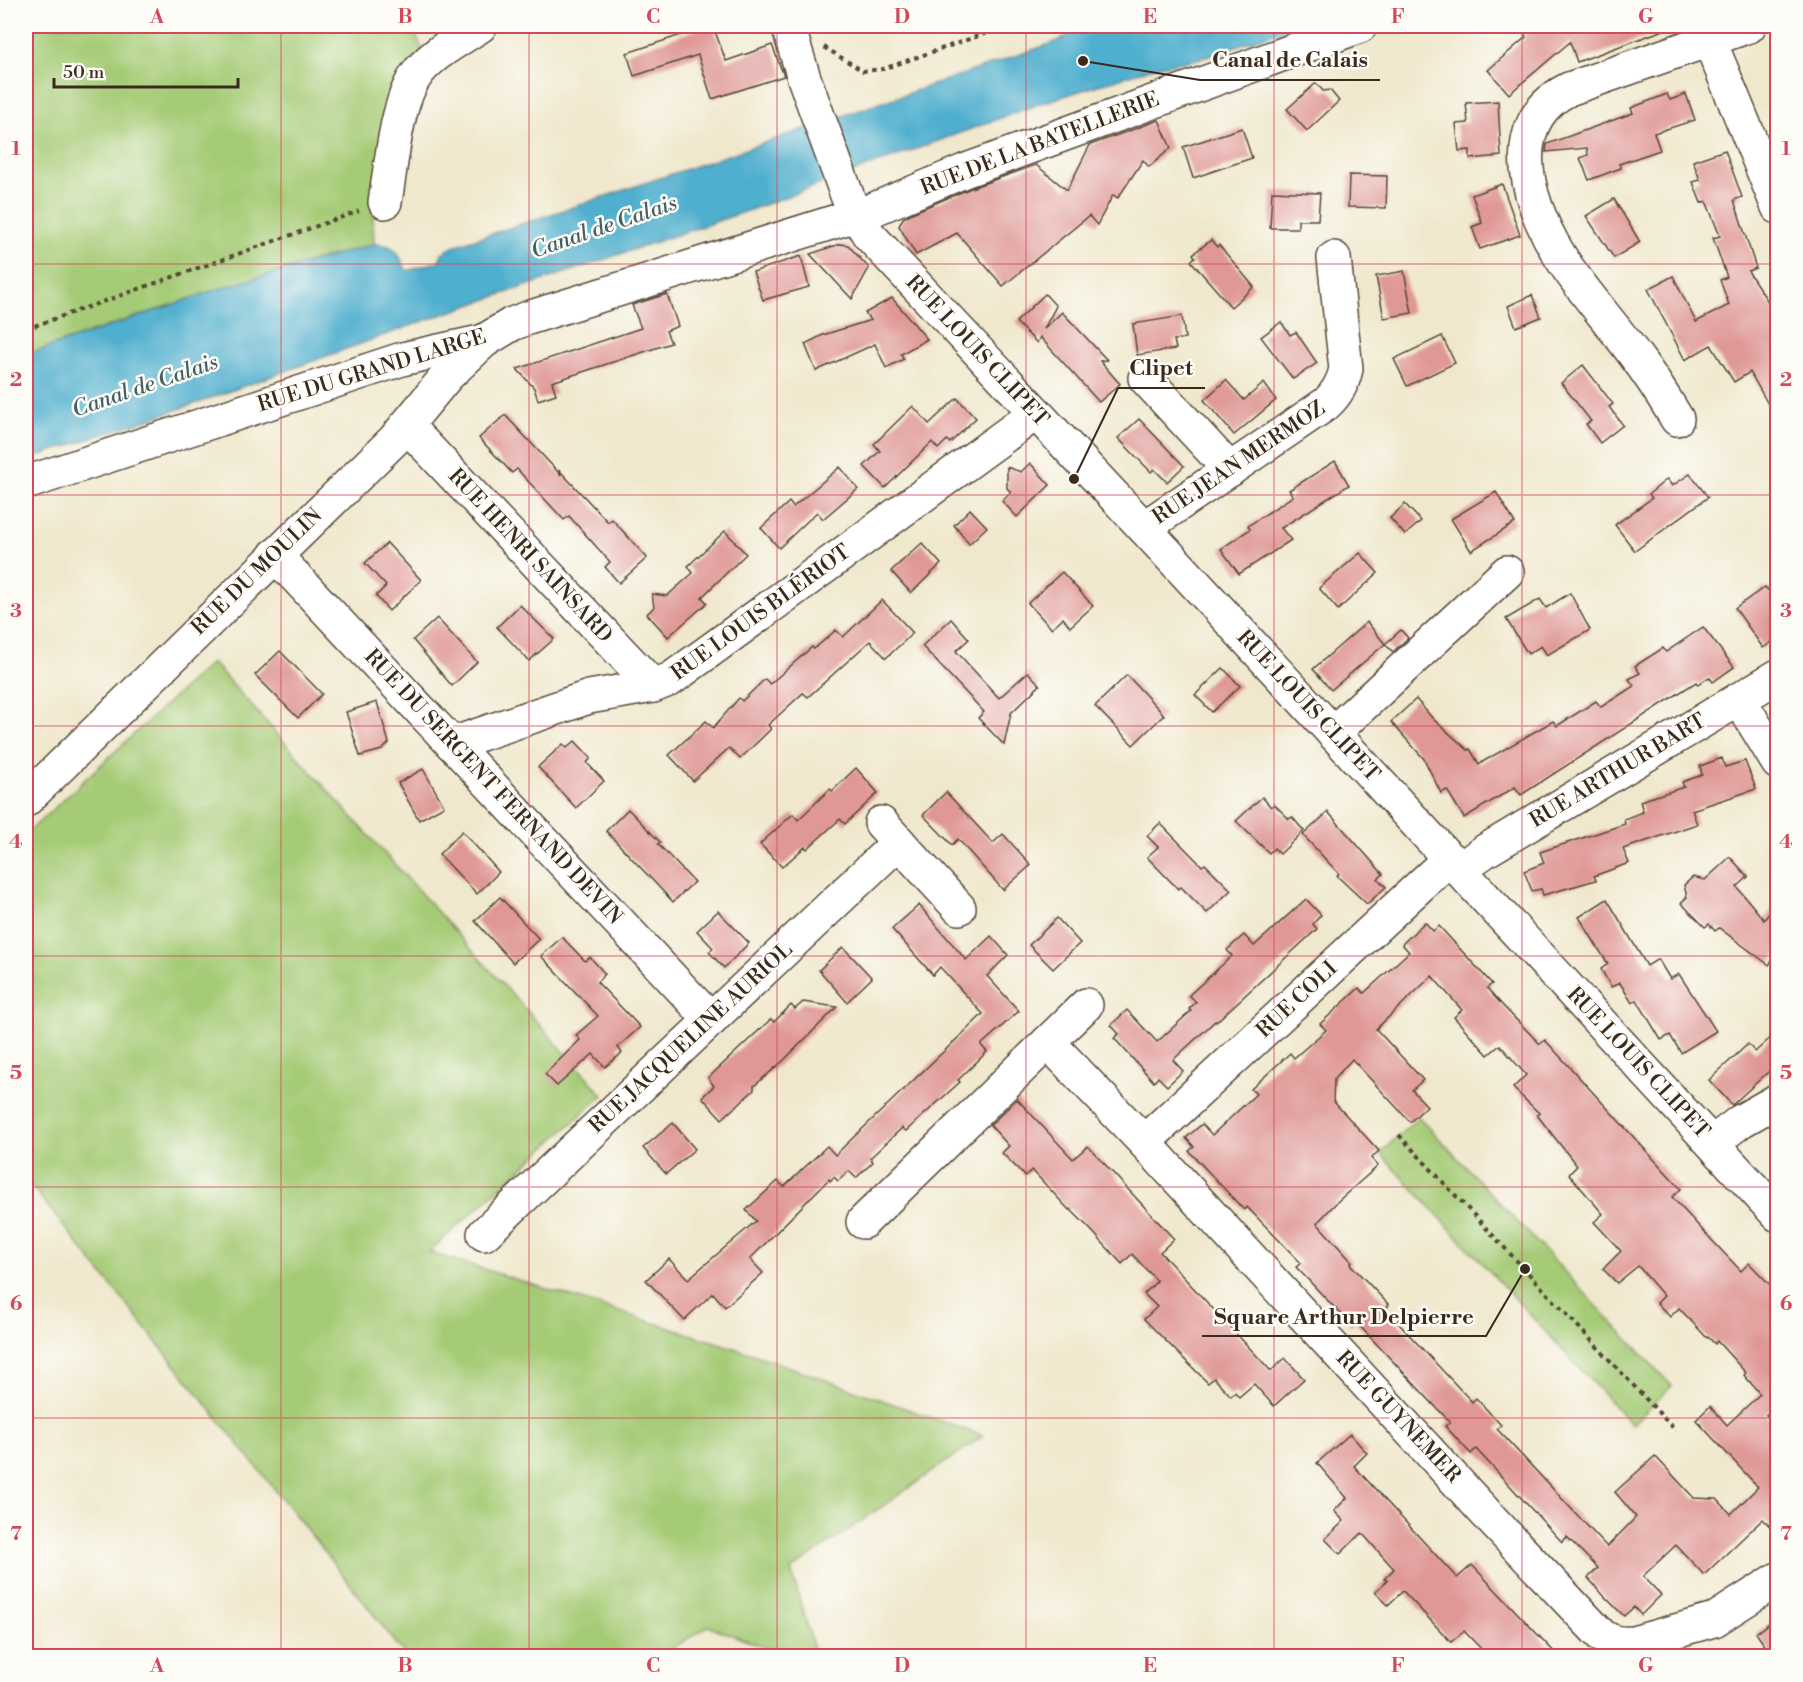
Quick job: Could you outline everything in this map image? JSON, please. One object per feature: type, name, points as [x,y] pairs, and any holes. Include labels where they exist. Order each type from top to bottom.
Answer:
[{"type":"street","points":[[385,202],[400,116],[411,83],[428,63],[480,26]]},
{"type":"street","name":"RUE DE LA BATELLERIE","points":[[851,204],[964,171],[1360,26]]},
{"type":"street","points":[[1677,419],[1637,357],[1565,264],[1553,244],[1536,207],[1527,164],[1526,146],[1529,130],[1537,115],[1557,94],[1749,26]]},
{"type":"street","name":"RUE LOUIS CLIPET","points":[[790,32],[804,78],[851,204],[869,236],[1144,528],[1778,1215]]},
{"type":"street","points":[[1709,39],[1778,207]]},
{"type":"street","name":"RUE DU GRAND LARGE","points":[[26,483],[402,359],[484,342],[512,324],[851,204]]},
{"type":"street","name":"RUE JEAN MERMOZ","points":[[1144,528],[1326,404],[1340,387],[1346,369],[1334,258]]},
{"type":"street","name":"RUE DU MOULIN","points":[[26,800],[407,426],[447,376],[484,342]]},
{"type":"street","points":[[1145,378],[1230,470]]},
{"type":"street","name":"RUE LOUIS BLÉRIOT","points":[[452,744],[589,697],[653,686],[671,679],[1036,413]]},
{"type":"street","name":"RUE HENRI SAINSARD","points":[[407,426],[653,686]]},
{"type":"street","name":"RUE DU SERGENT FERNAND DEVIN","points":[[274,555],[711,1020]]},
{"type":"street","points":[[1333,733],[1507,572]]},
{"type":"street","name":"RUE ARTHUR BART","points":[[1455,864],[1485,850],[1778,676]]},
{"type":"street","points":[[1739,699],[1778,763]]},
{"type":"street","name":"RUE JACQUELINE AURIOL","points":[[484,1234],[711,1020],[890,832],[959,908]]},
{"type":"street","name":"RUE COLI","points":[[1144,1142],[1455,864]]},
{"type":"street","points":[[863,1222],[1086,1005]]},
{"type":"street","name":"RUE GUYNEMER","points":[[1048,1042],[1144,1142],[1588,1623],[1612,1642],[1633,1649]]},
{"type":"street","points":[[1712,1143],[1741,1121],[1778,1100]]},
{"type":"street","points":[[1633,1649],[1714,1620],[1778,1579]]},
{"type":"path","points":[[790,32],[825,48],[863,71],[883,69],[1007,26]]},
{"type":"path","points":[[26,329],[385,202]]},
{"type":"path","points":[[1399,1136],[1676,1431]]},
{"type":"green space","points":[[26,26],[412,26],[422,49],[372,189],[374,244],[198,296],[26,355]]},
{"type":"green space","points":[[212,662],[603,1095],[429,1252],[753,1354],[983,1436],[791,1570],[816,1656],[788,1656],[708,1626],[660,1656],[406,1656],[26,1179],[26,834]]},
{"type":"green space","points":[[1419,1117],[1672,1386],[1632,1425],[1380,1153]]},
{"type":"water","points":[[1079,26],[1296,26],[1198,59],[1155,67],[1039,104],[750,210],[429,319],[200,402],[26,460],[26,355],[215,290],[374,244],[382,244],[396,251],[407,271],[439,261],[442,253],[457,245],[607,196],[1055,42],[1066,37]]},
{"type":"building","points":[[713,26],[726,61],[772,45],[784,76],[712,99],[698,55],[634,76],[627,53]]},
{"type":"building","points":[[1521,26],[1668,26],[1669,28],[1577,62],[1570,42],[1509,94],[1488,70],[1526,37]]},
{"type":"building","points":[[1316,83],[1323,91],[1330,90],[1339,101],[1307,131],[1287,109]]},
{"type":"building","points":[[1667,94],[1670,100],[1686,94],[1695,120],[1654,133],[1660,150],[1619,164],[1621,168],[1589,180],[1580,158],[1588,155],[1587,148],[1546,152],[1547,144],[1633,113],[1631,108]]},
{"type":"building","points":[[1498,101],[1501,156],[1470,159],[1470,150],[1459,151],[1456,124],[1468,123],[1466,103]]},
{"type":"building","points":[[1159,120],[1171,148],[1149,167],[1143,160],[1118,198],[1113,195],[1097,225],[1089,216],[1003,286],[957,233],[916,255],[899,226],[903,218],[912,213],[971,188],[1036,165],[1067,190],[1090,145]]},
{"type":"building","points":[[1242,128],[1252,158],[1193,178],[1183,147]]},
{"type":"building","points":[[1725,150],[1742,197],[1734,200],[1756,268],[1748,271],[1778,317],[1778,422],[1750,372],[1734,382],[1711,345],[1685,360],[1648,289],[1673,276],[1696,322],[1729,305],[1720,280],[1727,277],[1713,238],[1720,236],[1706,201],[1701,203],[1693,182],[1700,180],[1693,161]]},
{"type":"building","points":[[1349,175],[1387,176],[1386,208],[1348,207]]},
{"type":"building","points":[[1502,184],[1520,235],[1480,249],[1472,227],[1482,223],[1472,195]]},
{"type":"building","points":[[1272,191],[1320,193],[1318,220],[1298,220],[1298,228],[1270,228]]},
{"type":"building","points":[[1614,199],[1640,242],[1614,258],[1586,216]]},
{"type":"building","points":[[1211,240],[1217,247],[1219,245],[1254,287],[1231,307],[1191,261],[1195,257],[1193,254]]},
{"type":"building","points":[[840,244],[848,245],[869,268],[852,299],[810,254]]},
{"type":"building","points":[[801,256],[809,287],[763,300],[753,272]]},
{"type":"building","points":[[1404,271],[1412,313],[1384,318],[1376,276]]},
{"type":"building","points":[[667,294],[678,326],[666,331],[671,343],[552,382],[556,394],[538,400],[534,388],[517,369],[641,328],[632,305]]},
{"type":"building","points":[[1045,294],[1056,306],[1044,329],[1062,312],[1107,360],[1100,361],[1120,384],[1099,402],[1040,337],[1037,343],[1016,322]]},
{"type":"building","points":[[1532,295],[1541,317],[1516,327],[1508,306]]},
{"type":"building","points":[[892,298],[927,339],[901,354],[904,359],[886,368],[875,344],[816,371],[805,344],[823,335],[871,320],[865,313]]},
{"type":"building","points":[[1182,316],[1185,338],[1174,340],[1176,349],[1137,355],[1133,324]]},
{"type":"building","points":[[1281,322],[1290,335],[1296,332],[1317,363],[1293,379],[1261,337]]},
{"type":"building","points":[[1442,336],[1455,363],[1407,386],[1394,359]]},
{"type":"building","points":[[1583,365],[1613,404],[1609,407],[1623,425],[1600,443],[1586,424],[1591,421],[1561,383]]},
{"type":"building","points":[[1226,380],[1244,400],[1264,383],[1276,400],[1234,435],[1204,400]]},
{"type":"building","points":[[957,398],[976,418],[950,443],[947,440],[938,449],[932,442],[885,488],[864,466],[880,451],[874,444],[913,406],[929,424]]},
{"type":"building","points":[[505,415],[608,522],[612,519],[647,558],[619,583],[605,567],[610,562],[569,516],[564,520],[517,469],[512,473],[479,438]]},
{"type":"building","points":[[1139,419],[1184,466],[1167,482],[1154,469],[1151,472],[1118,438]]},
{"type":"building","points":[[1335,461],[1349,485],[1281,528],[1291,540],[1239,574],[1221,549],[1250,529],[1248,526],[1293,496],[1289,490]]},
{"type":"building","points":[[1030,463],[1050,485],[1017,517],[1002,501],[1011,492],[1007,488],[1007,467],[1021,472]]},
{"type":"building","points":[[840,467],[858,489],[823,519],[817,512],[779,548],[761,528],[789,502],[793,507]]},
{"type":"building","points":[[1690,474],[1708,497],[1635,551],[1615,525],[1652,498],[1649,494],[1667,479],[1672,486]]},
{"type":"building","points":[[1496,492],[1515,523],[1471,551],[1451,519]]},
{"type":"building","points":[[1405,504],[1421,521],[1405,535],[1390,518]]},
{"type":"building","points":[[970,509],[987,527],[969,544],[954,525]]},
{"type":"building","points":[[725,531],[746,554],[702,597],[707,603],[668,637],[647,614],[654,607],[652,594],[667,596],[693,573],[688,566]]},
{"type":"building","points":[[387,543],[421,580],[389,611],[376,596],[386,586],[365,563]]},
{"type":"building","points":[[922,543],[941,564],[911,593],[891,571]]},
{"type":"building","points":[[1360,553],[1378,573],[1338,610],[1319,588]]},
{"type":"building","points":[[1062,572],[1093,606],[1070,627],[1063,618],[1051,628],[1028,603]]},
{"type":"building","points":[[1778,584],[1778,638],[1763,648],[1735,608],[1765,587],[1768,590]]},
{"type":"building","points":[[1570,593],[1590,630],[1547,655],[1541,646],[1528,654],[1506,619],[1540,599],[1546,608]]},
{"type":"building","points":[[882,600],[913,633],[886,658],[870,641],[808,697],[803,693],[768,725],[771,729],[740,759],[729,748],[693,781],[669,755],[706,721],[713,728],[739,698],[742,701],[765,679],[770,684],[812,647],[814,649],[836,630],[843,637]]},
{"type":"building","points":[[520,605],[554,639],[529,661],[497,627]]},
{"type":"building","points":[[437,618],[477,662],[452,686],[413,640]]},
{"type":"building","points":[[951,619],[969,639],[956,651],[999,698],[1028,672],[1040,685],[1011,713],[1004,745],[978,718],[984,712],[922,646]]},
{"type":"building","points":[[1367,622],[1385,644],[1331,690],[1313,669]]},
{"type":"building","points":[[1703,627],[1734,667],[1713,682],[1709,677],[1698,685],[1696,682],[1521,795],[1515,787],[1464,818],[1447,790],[1441,793],[1424,759],[1391,722],[1416,699],[1433,719],[1468,750],[1470,749],[1479,764],[1553,721],[1557,726],[1596,701],[1601,707],[1634,686],[1629,679],[1640,673],[1635,666],[1663,648],[1666,652]]},
{"type":"building","points":[[1401,630],[1408,638],[1393,652],[1385,644]]},
{"type":"building","points":[[280,651],[322,694],[298,718],[255,675]]},
{"type":"building","points":[[1223,668],[1240,686],[1212,712],[1195,695]]},
{"type":"building","points":[[1127,675],[1164,715],[1133,745],[1095,706]]},
{"type":"building","points":[[377,702],[389,743],[382,750],[360,756],[346,712]]},
{"type":"building","points":[[575,741],[591,758],[587,763],[604,781],[576,808],[538,767],[563,744],[567,748]]},
{"type":"building","points":[[1722,758],[1725,767],[1745,761],[1756,789],[1692,810],[1697,824],[1623,849],[1629,863],[1594,876],[1596,880],[1543,895],[1541,889],[1532,891],[1524,871],[1544,863],[1540,852],[1625,824],[1624,819],[1643,812],[1640,801],[1684,787],[1682,782],[1702,775],[1700,766]]},
{"type":"building","points":[[856,768],[878,793],[845,824],[840,819],[807,849],[805,847],[782,867],[760,844],[793,814],[798,820]]},
{"type":"building","points":[[423,769],[444,806],[419,820],[398,783]]},
{"type":"building","points":[[946,792],[993,843],[1003,834],[1031,865],[1003,890],[958,839],[952,845],[923,815]]},
{"type":"building","points":[[1262,797],[1271,807],[1274,804],[1289,819],[1292,817],[1304,831],[1280,854],[1274,848],[1269,853],[1236,821]]},
{"type":"building","points":[[628,809],[694,882],[673,902],[606,831]]},
{"type":"building","points":[[1328,812],[1383,874],[1378,879],[1386,887],[1367,904],[1337,876],[1339,874],[1303,835]]},
{"type":"building","points":[[1160,823],[1202,866],[1205,864],[1231,890],[1207,913],[1181,887],[1178,889],[1147,857],[1158,847],[1147,836]]},
{"type":"building","points":[[462,831],[499,872],[477,894],[439,854]]},
{"type":"building","points":[[1730,857],[1748,877],[1737,887],[1764,920],[1778,901],[1778,952],[1769,965],[1719,928],[1715,931],[1709,924],[1705,927],[1681,903],[1687,897],[1684,885],[1693,877],[1705,880]]},
{"type":"building","points":[[500,897],[539,939],[513,963],[475,921]]},
{"type":"building","points":[[1306,899],[1321,915],[1313,924],[1317,929],[1173,1060],[1183,1071],[1167,1086],[1158,1077],[1154,1082],[1114,1038],[1119,1034],[1111,1025],[1127,1010],[1157,1042],[1191,1011],[1189,1009],[1196,1002],[1189,995],[1232,956],[1227,950],[1244,935],[1254,946]]},
{"type":"building","points":[[1607,899],[1647,966],[1658,959],[1670,979],[1679,974],[1716,1031],[1681,1053],[1670,1035],[1661,1040],[1637,1000],[1632,1003],[1620,983],[1611,987],[1601,969],[1608,964],[1579,917]]},
{"type":"building","points":[[919,905],[966,960],[991,936],[1008,955],[987,976],[1019,1011],[981,1045],[987,1052],[958,1080],[960,1082],[906,1131],[902,1128],[870,1158],[873,1162],[856,1178],[849,1171],[838,1181],[834,1177],[830,1181],[829,1179],[750,1259],[763,1273],[725,1307],[713,1293],[684,1320],[646,1280],[669,1259],[688,1279],[756,1221],[746,1210],[778,1181],[784,1187],[827,1146],[835,1155],[983,1014],[940,967],[933,975],[892,929]]},
{"type":"building","points":[[718,911],[749,943],[724,968],[709,952],[713,948],[697,931]]},
{"type":"building","points":[[1057,918],[1080,943],[1053,969],[1029,945]]},
{"type":"building","points":[[1425,922],[1433,931],[1439,926],[1492,984],[1487,988],[1504,1007],[1540,1044],[1545,1040],[1681,1189],[1672,1197],[1706,1234],[1741,1271],[1749,1263],[1778,1293],[1778,1414],[1772,1408],[1766,1415],[1778,1428],[1778,1535],[1763,1519],[1704,1575],[1676,1545],[1643,1576],[1661,1595],[1641,1615],[1634,1607],[1624,1616],[1605,1597],[1588,1578],[1598,1568],[1567,1537],[1562,1542],[1476,1449],[1471,1454],[1445,1426],[1450,1422],[1355,1321],[1351,1325],[1296,1267],[1301,1263],[1247,1207],[1244,1210],[1189,1151],[1194,1147],[1186,1138],[1202,1124],[1212,1135],[1256,1094],[1251,1089],[1290,1053],[1294,1058],[1326,1030],[1320,1024],[1359,988],[1364,993],[1409,952],[1402,944]],"holes":[[[1432,976],[1462,1010],[1454,1017],[1488,1055],[1500,1045],[1526,1075],[1513,1088],[1539,1113],[1537,1115],[1577,1166],[1569,1174],[1603,1214],[1594,1222],[1621,1251],[1603,1269],[1617,1283],[1638,1266],[1664,1296],[1657,1303],[1670,1317],[1679,1308],[1707,1338],[1715,1344],[1717,1341],[1746,1373],[1744,1375],[1760,1394],[1727,1425],[1710,1406],[1696,1420],[1758,1487],[1731,1514],[1717,1499],[1694,1498],[1655,1456],[1615,1492],[1636,1517],[1607,1547],[1497,1429],[1501,1425],[1476,1398],[1472,1402],[1385,1309],[1389,1305],[1350,1264],[1352,1262],[1317,1223],[1378,1166],[1371,1158],[1379,1151],[1333,1101],[1334,1079],[1352,1059],[1410,1122],[1427,1106],[1412,1090],[1423,1080],[1376,1029]]]},
{"type":"building","points":[[562,937],[585,961],[590,957],[605,974],[597,982],[640,1027],[618,1047],[622,1053],[605,1067],[593,1054],[557,1086],[545,1074],[580,1040],[576,1035],[598,1016],[541,956]]},
{"type":"building","points":[[843,947],[872,978],[847,1002],[819,970]]},
{"type":"building","points":[[803,1002],[837,1007],[722,1119],[702,1097],[714,1086],[708,1078],[771,1019],[774,1022],[791,1005],[795,1009]]},
{"type":"building","points":[[1778,1031],[1778,1063],[1732,1105],[1709,1080],[1748,1044],[1755,1052]]},
{"type":"building","points":[[1017,1099],[1073,1159],[1088,1146],[1174,1239],[1160,1252],[1271,1371],[1285,1358],[1304,1379],[1274,1406],[1254,1384],[1239,1397],[1235,1392],[1231,1396],[1214,1378],[1208,1383],[1144,1319],[1157,1307],[1144,1294],[1157,1281],[1132,1254],[1122,1264],[1032,1170],[1025,1176],[1002,1153],[1009,1146],[990,1125]]},
{"type":"building","points":[[673,1123],[695,1149],[666,1174],[643,1148]]},
{"type":"building","points":[[1350,1434],[1367,1453],[1354,1466],[1457,1578],[1472,1565],[1558,1656],[1488,1656],[1464,1631],[1451,1642],[1403,1591],[1388,1605],[1375,1592],[1394,1569],[1362,1533],[1340,1554],[1325,1539],[1344,1521],[1334,1511],[1347,1498],[1317,1463]]},
{"type":"building","points":[[1778,1616],[1778,1656],[1772,1656],[1756,1633]]},
{"type":"waterway","points":[[26,36],[36,26]]},
{"type":"place","name":"Canal de Calais","points":[[1083,61]]},
{"type":"place","name":"Clipet","points":[[1074,479]]},
{"type":"place","name":"Square Arthur Delpierre","points":[[1525,1269]]}]
